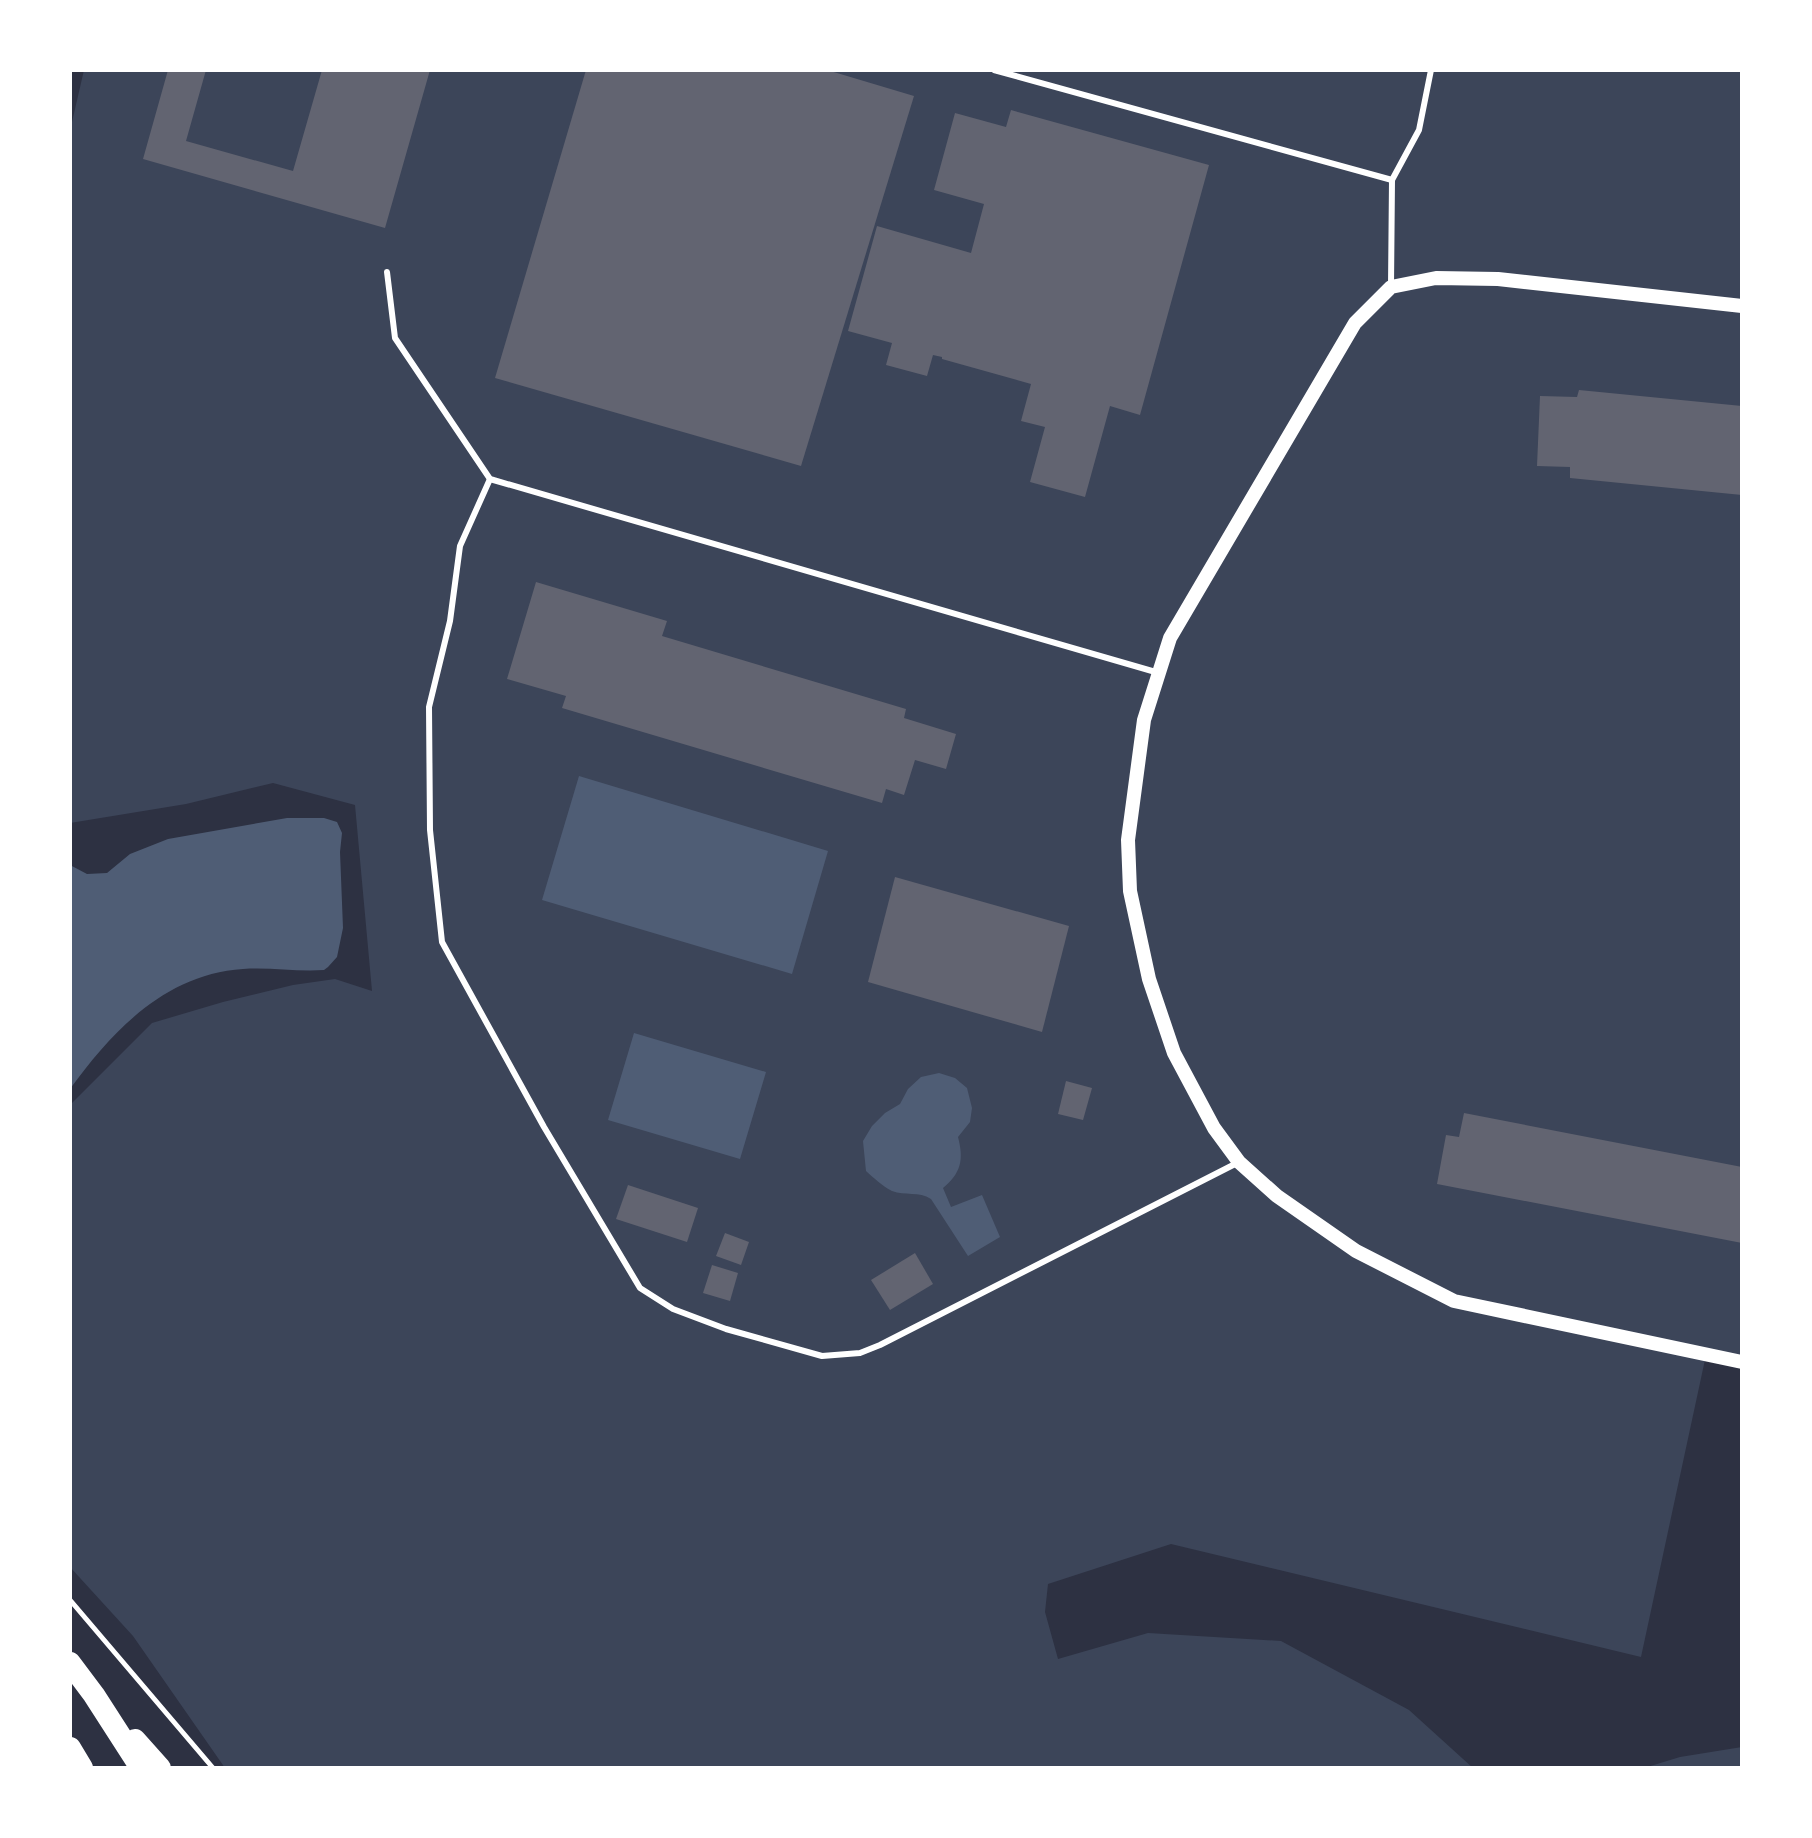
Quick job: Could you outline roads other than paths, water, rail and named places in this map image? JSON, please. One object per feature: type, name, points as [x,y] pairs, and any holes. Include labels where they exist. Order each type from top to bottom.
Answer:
[{"type":"highway","points":[[70,1663],[141,1768]]},
{"type":"highway","points":[[94,1695],[160,1768]]},
{"type":"highway","points":[[70,1748],[82,1768]]},
{"type":"street","points":[[1742,305],[1498,279],[1436,278],[1391,287],[1355,323],[1170,638],[1144,720],[1128,840],[1130,891],[1149,979],[1174,1053],[1214,1128],[1239,1162],[1277,1196],[1356,1251],[1454,1301],[1742,1362]]},
{"type":"lane","points":[[994,70],[1392,180]]},
{"type":"lane","points":[[1391,287],[1392,180],[1419,130],[1431,70]]},
{"type":"lane","points":[[387,272],[395,338],[490,479],[1159,673]]},
{"type":"lane","points":[[490,479],[460,546],[450,621],[429,707],[430,830],[442,942],[544,1127],[640,1288],[673,1309],[726,1329],[822,1356],[860,1353],[1239,1162]]}]
